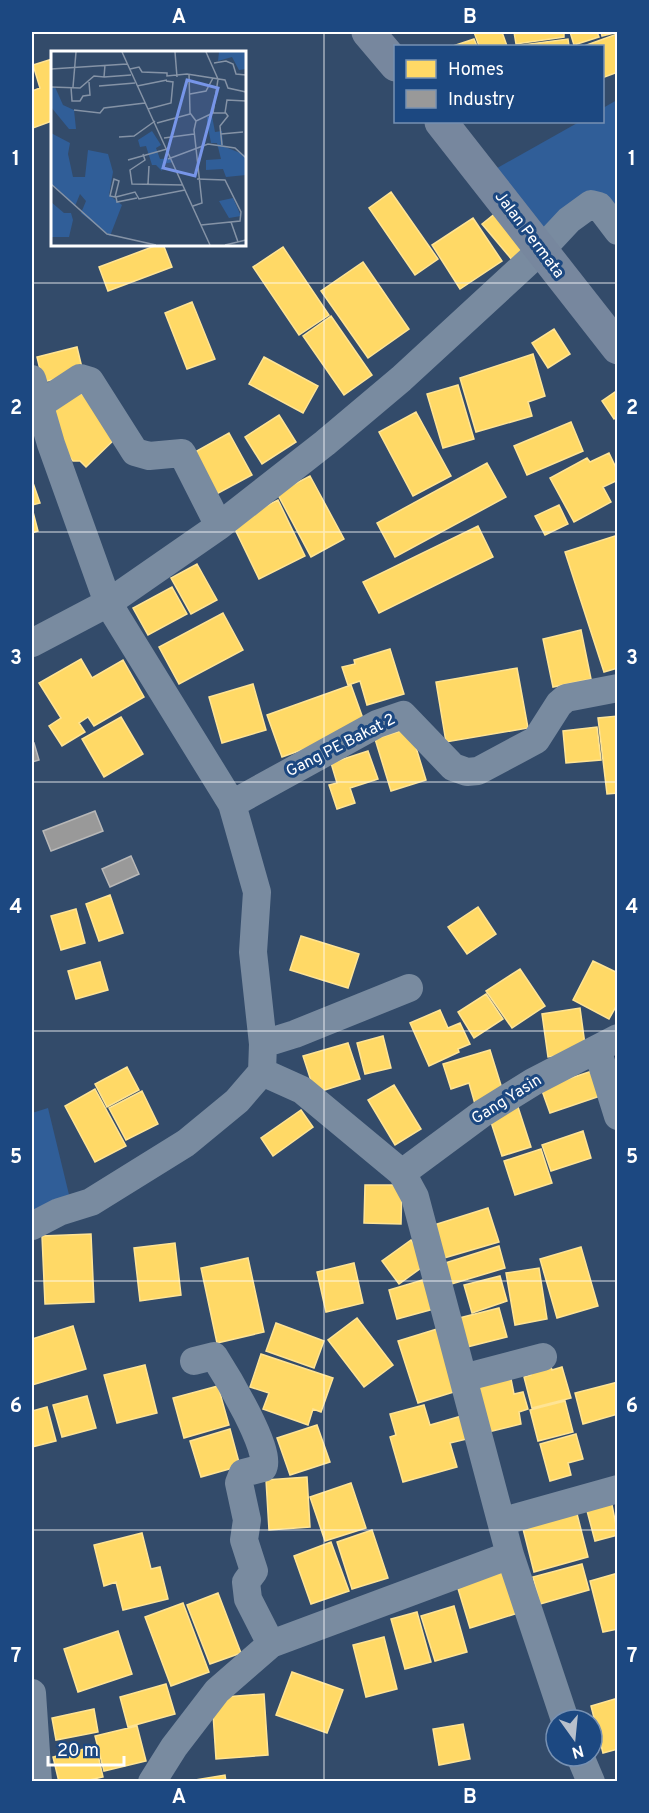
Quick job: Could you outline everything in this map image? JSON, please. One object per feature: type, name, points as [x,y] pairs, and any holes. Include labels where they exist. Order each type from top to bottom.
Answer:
[{"type":"main road","points":[[368,32],[394,63]]},
{"type":"main road","name":"Jalan Permata","points":[[442,123],[540,251],[616,344]]},
{"type":"street","points":[[32,643],[108,603],[219,526],[325,443],[393,386],[540,251],[569,220],[591,204],[599,206],[618,231]]},
{"type":"street","points":[[32,1226],[58,1212],[91,1202],[186,1143],[237,1101],[262,1072],[263,1044],[253,952],[257,892],[232,804],[108,603],[35,392],[80,378],[90,381],[135,452],[149,456],[182,453],[219,526]]},
{"type":"street","name":"Gang PE Bakat 2","points":[[232,804],[377,724],[403,715],[453,767],[467,772],[478,771],[536,740],[559,704],[566,698],[576,694],[618,688]]},
{"type":"street","points":[[263,1044],[295,1034],[409,988]]},
{"type":"street","points":[[607,1044],[618,1116]]},
{"type":"street","name":"Gang Yasin","points":[[402,1173],[483,1113],[607,1044]]},
{"type":"street","points":[[262,1072],[302,1090],[402,1173],[415,1197],[504,1521],[510,1555],[561,1708]]},
{"type":"street","points":[[194,1361],[214,1356],[250,1418],[266,1461],[263,1468],[243,1473],[238,1483],[247,1520],[244,1540],[253,1562],[254,1571],[246,1582],[248,1599],[271,1644]]},
{"type":"street","points":[[463,1378],[543,1357]]},
{"type":"street","points":[[504,1521],[618,1489]]},
{"type":"street","points":[[152,1782],[174,1747],[217,1691],[271,1644],[510,1555]]},
{"type":"street","points":[[32,1693],[38,1782]]},
{"type":"street","points":[[585,1768],[591,1782]]},
{"type":"shaded area","points":[[617,100],[617,206],[544,237],[492,171],[577,123],[604,123],[604,107]]},
{"type":"shaded area","points":[[48,1108],[71,1203],[32,1220],[32,1113]]},
{"type":"building: Homes","points":[[474,32],[502,32],[507,45],[479,45]]},
{"type":"building: Homes","points":[[514,32],[564,32],[564,37],[516,44]]},
{"type":"building: Homes","points":[[570,32],[597,32],[599,37],[574,45]]},
{"type":"building: Homes","points":[[601,32],[618,32],[602,36]]},
{"type":"building: Homes","points":[[617,34],[618,72],[604,77],[604,45],[587,45]]},
{"type":"building: Homes","points":[[474,39],[477,45],[456,45]]},
{"type":"building: Homes","points":[[568,39],[569,45],[523,45]]},
{"type":"building: Homes","points":[[51,59],[51,121],[33,128],[32,91],[40,88],[33,65]]},
{"type":"building: Homes","points":[[391,192],[438,259],[415,275],[369,208]]},
{"type":"building: Homes","points":[[497,212],[528,248],[513,261],[482,224]]},
{"type":"building: Homes","points":[[473,218],[502,261],[460,289],[432,245]]},
{"type":"building: Homes","points":[[155,246],[164,246],[172,267],[108,291],[99,267]]},
{"type":"building: Homes","points":[[283,247],[329,315],[299,335],[253,267]]},
{"type":"building: Homes","points":[[363,262],[409,329],[368,358],[321,291]]},
{"type":"building: Homes","points":[[192,302],[215,359],[187,369],[165,313]]},
{"type":"building: Homes","points":[[331,316],[372,375],[344,395],[303,336]]},
{"type":"building: Homes","points":[[554,329],[570,354],[548,368],[532,343]]},
{"type":"building: Homes","points":[[77,347],[83,372],[43,382],[37,357]]},
{"type":"building: Homes","points":[[533,354],[545,396],[528,402],[532,416],[476,432],[460,378]]},
{"type":"building: Homes","points":[[264,357],[318,386],[303,413],[249,384]]},
{"type":"building: Homes","points":[[458,385],[474,439],[443,448],[427,394]]},
{"type":"building: Homes","points":[[75,387],[121,433],[86,467],[80,461],[73,461],[55,440],[46,415]]},
{"type":"building: Homes","points":[[618,390],[618,416],[614,419],[602,401]]},
{"type":"building: Homes","points":[[416,412],[451,476],[413,496],[379,432]]},
{"type":"building: Homes","points":[[279,415],[296,442],[262,464],[245,437]]},
{"type":"building: Homes","points":[[571,422],[583,451],[527,475],[514,446]]},
{"type":"building: Homes","points":[[229,433],[252,475],[209,498],[186,457]]},
{"type":"building: Homes","points":[[609,453],[618,472],[618,480],[603,487],[611,502],[574,522],[550,478],[587,458],[590,462]]},
{"type":"building: Homes","points":[[487,463],[506,497],[395,557],[377,523]]},
{"type":"building: Homes","points":[[310,476],[344,539],[311,557],[277,493]]},
{"type":"building: Homes","points":[[32,480],[40,503],[32,505]]},
{"type":"building: Homes","points":[[278,500],[305,556],[259,579],[232,523]]},
{"type":"building: Homes","points":[[559,505],[568,524],[545,535],[535,516]]},
{"type":"building: Homes","points":[[32,508],[38,531],[32,533]]},
{"type":"building: Homes","points":[[478,526],[493,557],[379,613],[363,582]]},
{"type":"building: Homes","points":[[618,535],[618,668],[604,672],[565,552]]},
{"type":"building: Homes","points":[[197,564],[217,600],[191,614],[171,578]]},
{"type":"building: Homes","points":[[172,587],[187,614],[148,635],[133,608]]},
{"type":"building: Homes","points":[[223,613],[243,650],[179,684],[159,647]]},
{"type":"building: Homes","points":[[581,630],[591,679],[553,687],[543,639]]},
{"type":"building: Homes","points":[[390,649],[404,694],[367,705],[360,681],[348,685],[342,667],[355,664],[354,660]]},
{"type":"building: Homes","points":[[81,659],[92,678],[123,660],[144,697],[94,726],[88,717],[79,723],[85,732],[62,746],[49,726],[61,718],[39,683]]},
{"type":"building: Homes","points":[[517,668],[528,728],[446,742],[436,682]]},
{"type":"building: Homes","points":[[253,684],[266,730],[222,743],[209,697]]},
{"type":"building: Homes","points":[[351,685],[366,727],[282,757],[267,715]]},
{"type":"building: Homes","points":[[618,716],[618,793],[607,794],[598,718]]},
{"type":"building: Homes","points":[[121,717],[143,754],[104,777],[82,739]]},
{"type":"building: Homes","points":[[597,727],[601,760],[566,763],[563,731]]},
{"type":"building: Homes","points":[[410,728],[426,780],[391,791],[375,739]]},
{"type":"building: Homes","points":[[368,751],[378,779],[350,788],[355,803],[337,809],[329,785],[337,783],[331,763]]},
{"type":"building: Homes","points":[[110,895],[123,933],[99,941],[86,904]]},
{"type":"building: Homes","points":[[478,907],[496,934],[467,954],[448,927]]},
{"type":"building: Homes","points":[[76,909],[85,943],[61,950],[51,916]]},
{"type":"building: Homes","points":[[301,936],[359,954],[348,988],[290,970]]},
{"type":"building: Homes","points":[[593,961],[618,973],[618,1003],[609,1019],[573,1000]]},
{"type":"building: Homes","points":[[100,962],[108,990],[76,999],[68,971]]},
{"type":"building: Homes","points":[[520,969],[545,1006],[512,1028],[486,991]]},
{"type":"building: Homes","points":[[486,994],[503,1019],[474,1038],[458,1012]]},
{"type":"building: Homes","points":[[580,1008],[586,1052],[548,1057],[542,1014]]},
{"type":"building: Homes","points":[[440,1010],[448,1028],[460,1023],[470,1044],[458,1049],[459,1052],[429,1066],[410,1023]]},
{"type":"building: Homes","points":[[383,1036],[391,1068],[365,1074],[357,1043]]},
{"type":"building: Homes","points":[[348,1043],[360,1079],[315,1093],[303,1056]]},
{"type":"building: Homes","points":[[490,1050],[504,1095],[475,1104],[469,1083],[451,1089],[443,1064]]},
{"type":"building: Homes","points":[[127,1067],[139,1090],[107,1107],[95,1084]]},
{"type":"building: Homes","points":[[598,1069],[606,1094],[550,1113],[541,1088]]},
{"type":"building: Homes","points":[[394,1085],[421,1129],[395,1145],[368,1100]]},
{"type":"building: Homes","points":[[95,1089],[126,1146],[95,1162],[65,1106]]},
{"type":"building: Homes","points":[[142,1091],[158,1124],[126,1140],[109,1108]]},
{"type":"building: Homes","points":[[518,1107],[531,1147],[502,1156],[489,1116]]},
{"type":"building: Homes","points":[[301,1110],[313,1127],[273,1156],[261,1138]]},
{"type":"building: Homes","points":[[583,1131],[591,1158],[551,1171],[542,1145]]},
{"type":"building: Homes","points":[[541,1149],[552,1183],[515,1195],[504,1161]]},
{"type":"building: Homes","points":[[365,1185],[402,1185],[401,1224],[364,1223]]},
{"type":"building: Homes","points":[[488,1208],[499,1242],[444,1258],[434,1225]]},
{"type":"building: Homes","points":[[91,1234],[94,1302],[45,1304],[42,1236]]},
{"type":"building: Homes","points":[[411,1240],[428,1263],[399,1284],[382,1261]]},
{"type":"building: Homes","points":[[175,1243],[181,1295],[140,1301],[134,1248]]},
{"type":"building: Homes","points":[[499,1246],[505,1268],[448,1285],[442,1264]]},
{"type":"building: Homes","points":[[581,1247],[598,1306],[557,1318],[540,1259]]},
{"type":"building: Homes","points":[[248,1258],[264,1332],[217,1343],[201,1268]]},
{"type":"building: Homes","points":[[354,1263],[363,1303],[326,1312],[317,1272]]},
{"type":"building: Homes","points":[[539,1268],[547,1319],[515,1325],[506,1273]]},
{"type":"building: Homes","points":[[500,1276],[507,1301],[472,1313],[464,1285]]},
{"type":"building: Homes","points":[[426,1279],[434,1309],[397,1319],[389,1290]]},
{"type":"building: Homes","points":[[499,1308],[507,1337],[459,1349],[451,1320]]},
{"type":"building: Homes","points":[[357,1318],[393,1365],[364,1387],[328,1340]]},
{"type":"building: Homes","points":[[276,1323],[324,1341],[314,1368],[266,1351]]},
{"type":"building: Homes","points":[[73,1326],[86,1369],[32,1385],[32,1339]]},
{"type":"building: Homes","points":[[437,1329],[457,1391],[418,1403],[398,1341]]},
{"type":"building: Homes","points":[[261,1354],[333,1378],[321,1412],[313,1409],[308,1425],[263,1409],[269,1393],[250,1387]]},
{"type":"building: Homes","points":[[549,1360],[552,1370],[562,1367],[571,1398],[532,1408],[524,1377],[531,1375],[529,1366]]},
{"type":"building: Homes","points":[[145,1365],[157,1413],[117,1423],[104,1375]]},
{"type":"building: Homes","points":[[511,1379],[514,1394],[523,1392],[528,1409],[519,1412],[521,1424],[488,1432],[478,1386]]},
{"type":"building: Homes","points":[[618,1382],[618,1414],[583,1424],[575,1393]]},
{"type":"building: Homes","points":[[218,1386],[229,1425],[184,1438],[173,1398]]},
{"type":"building: Homes","points":[[87,1396],[96,1428],[62,1437],[53,1405]]},
{"type":"building: Homes","points":[[565,1401],[573,1432],[538,1441],[530,1410]]},
{"type":"building: Homes","points":[[424,1405],[430,1425],[465,1415],[471,1438],[450,1443],[457,1467],[403,1482],[390,1437],[396,1435],[390,1414]]},
{"type":"building: Homes","points":[[47,1407],[56,1441],[32,1447],[32,1411]]},
{"type":"building: Homes","points":[[317,1425],[330,1462],[290,1475],[277,1438]]},
{"type":"building: Homes","points":[[230,1429],[240,1466],[201,1477],[190,1441]]},
{"type":"building: Homes","points":[[576,1434],[583,1459],[568,1463],[571,1475],[550,1481],[540,1444]]},
{"type":"building: Homes","points":[[307,1477],[310,1527],[269,1530],[266,1480]]},
{"type":"building: Homes","points":[[351,1483],[366,1528],[325,1541],[310,1497]]},
{"type":"building: Homes","points":[[611,1500],[618,1535],[595,1541],[586,1507]]},
{"type":"building: Homes","points":[[576,1510],[588,1557],[534,1572],[522,1525]]},
{"type":"building: Homes","points":[[372,1530],[388,1578],[352,1589],[337,1542]]},
{"type":"building: Homes","points":[[142,1533],[151,1569],[160,1567],[168,1599],[123,1610],[116,1582],[104,1586],[94,1545]]},
{"type":"building: Homes","points":[[331,1542],[349,1591],[311,1604],[294,1556]]},
{"type":"building: Homes","points":[[582,1564],[589,1590],[540,1604],[533,1577]]},
{"type":"building: Homes","points":[[505,1567],[518,1613],[470,1628],[456,1582]]},
{"type":"building: Homes","points":[[618,1573],[618,1629],[603,1632],[590,1581]]},
{"type":"building: Homes","points":[[218,1593],[241,1653],[210,1664],[187,1605]]},
{"type":"building: Homes","points":[[183,1603],[209,1672],[171,1686],[145,1617]]},
{"type":"building: Homes","points":[[454,1606],[467,1652],[435,1661],[421,1616]]},
{"type":"building: Homes","points":[[417,1612],[431,1662],[405,1669],[391,1619]]},
{"type":"building: Homes","points":[[118,1631],[132,1674],[78,1692],[64,1649]]},
{"type":"building: Homes","points":[[384,1637],[397,1689],[366,1697],[353,1645]]},
{"type":"building: Homes","points":[[292,1672],[343,1690],[327,1733],[276,1715]]},
{"type":"building: Homes","points":[[166,1684],[175,1714],[128,1727],[120,1697]]},
{"type":"building: Homes","points":[[264,1694],[268,1755],[216,1759],[212,1698]]},
{"type":"building: Homes","points":[[618,1698],[618,1749],[604,1753],[604,1708],[592,1708],[591,1706]]},
{"type":"building: Homes","points":[[94,1709],[98,1732],[56,1740],[52,1718]]},
{"type":"building: Homes","points":[[463,1724],[470,1759],[439,1765],[433,1729]]},
{"type":"building: Homes","points":[[137,1726],[146,1761],[104,1771],[95,1736]]},
{"type":"building: Homes","points":[[96,1746],[103,1777],[80,1782],[59,1782],[53,1757]]},
{"type":"building: Homes","points":[[225,1775],[226,1782],[189,1781]]},
{"type":"building: Industry","points":[[34,743],[39,760],[32,762],[32,744]]},
{"type":"building: Industry","points":[[95,811],[103,831],[51,851],[43,831]]},
{"type":"building: Industry","points":[[131,856],[139,874],[110,887],[102,869]]}]
